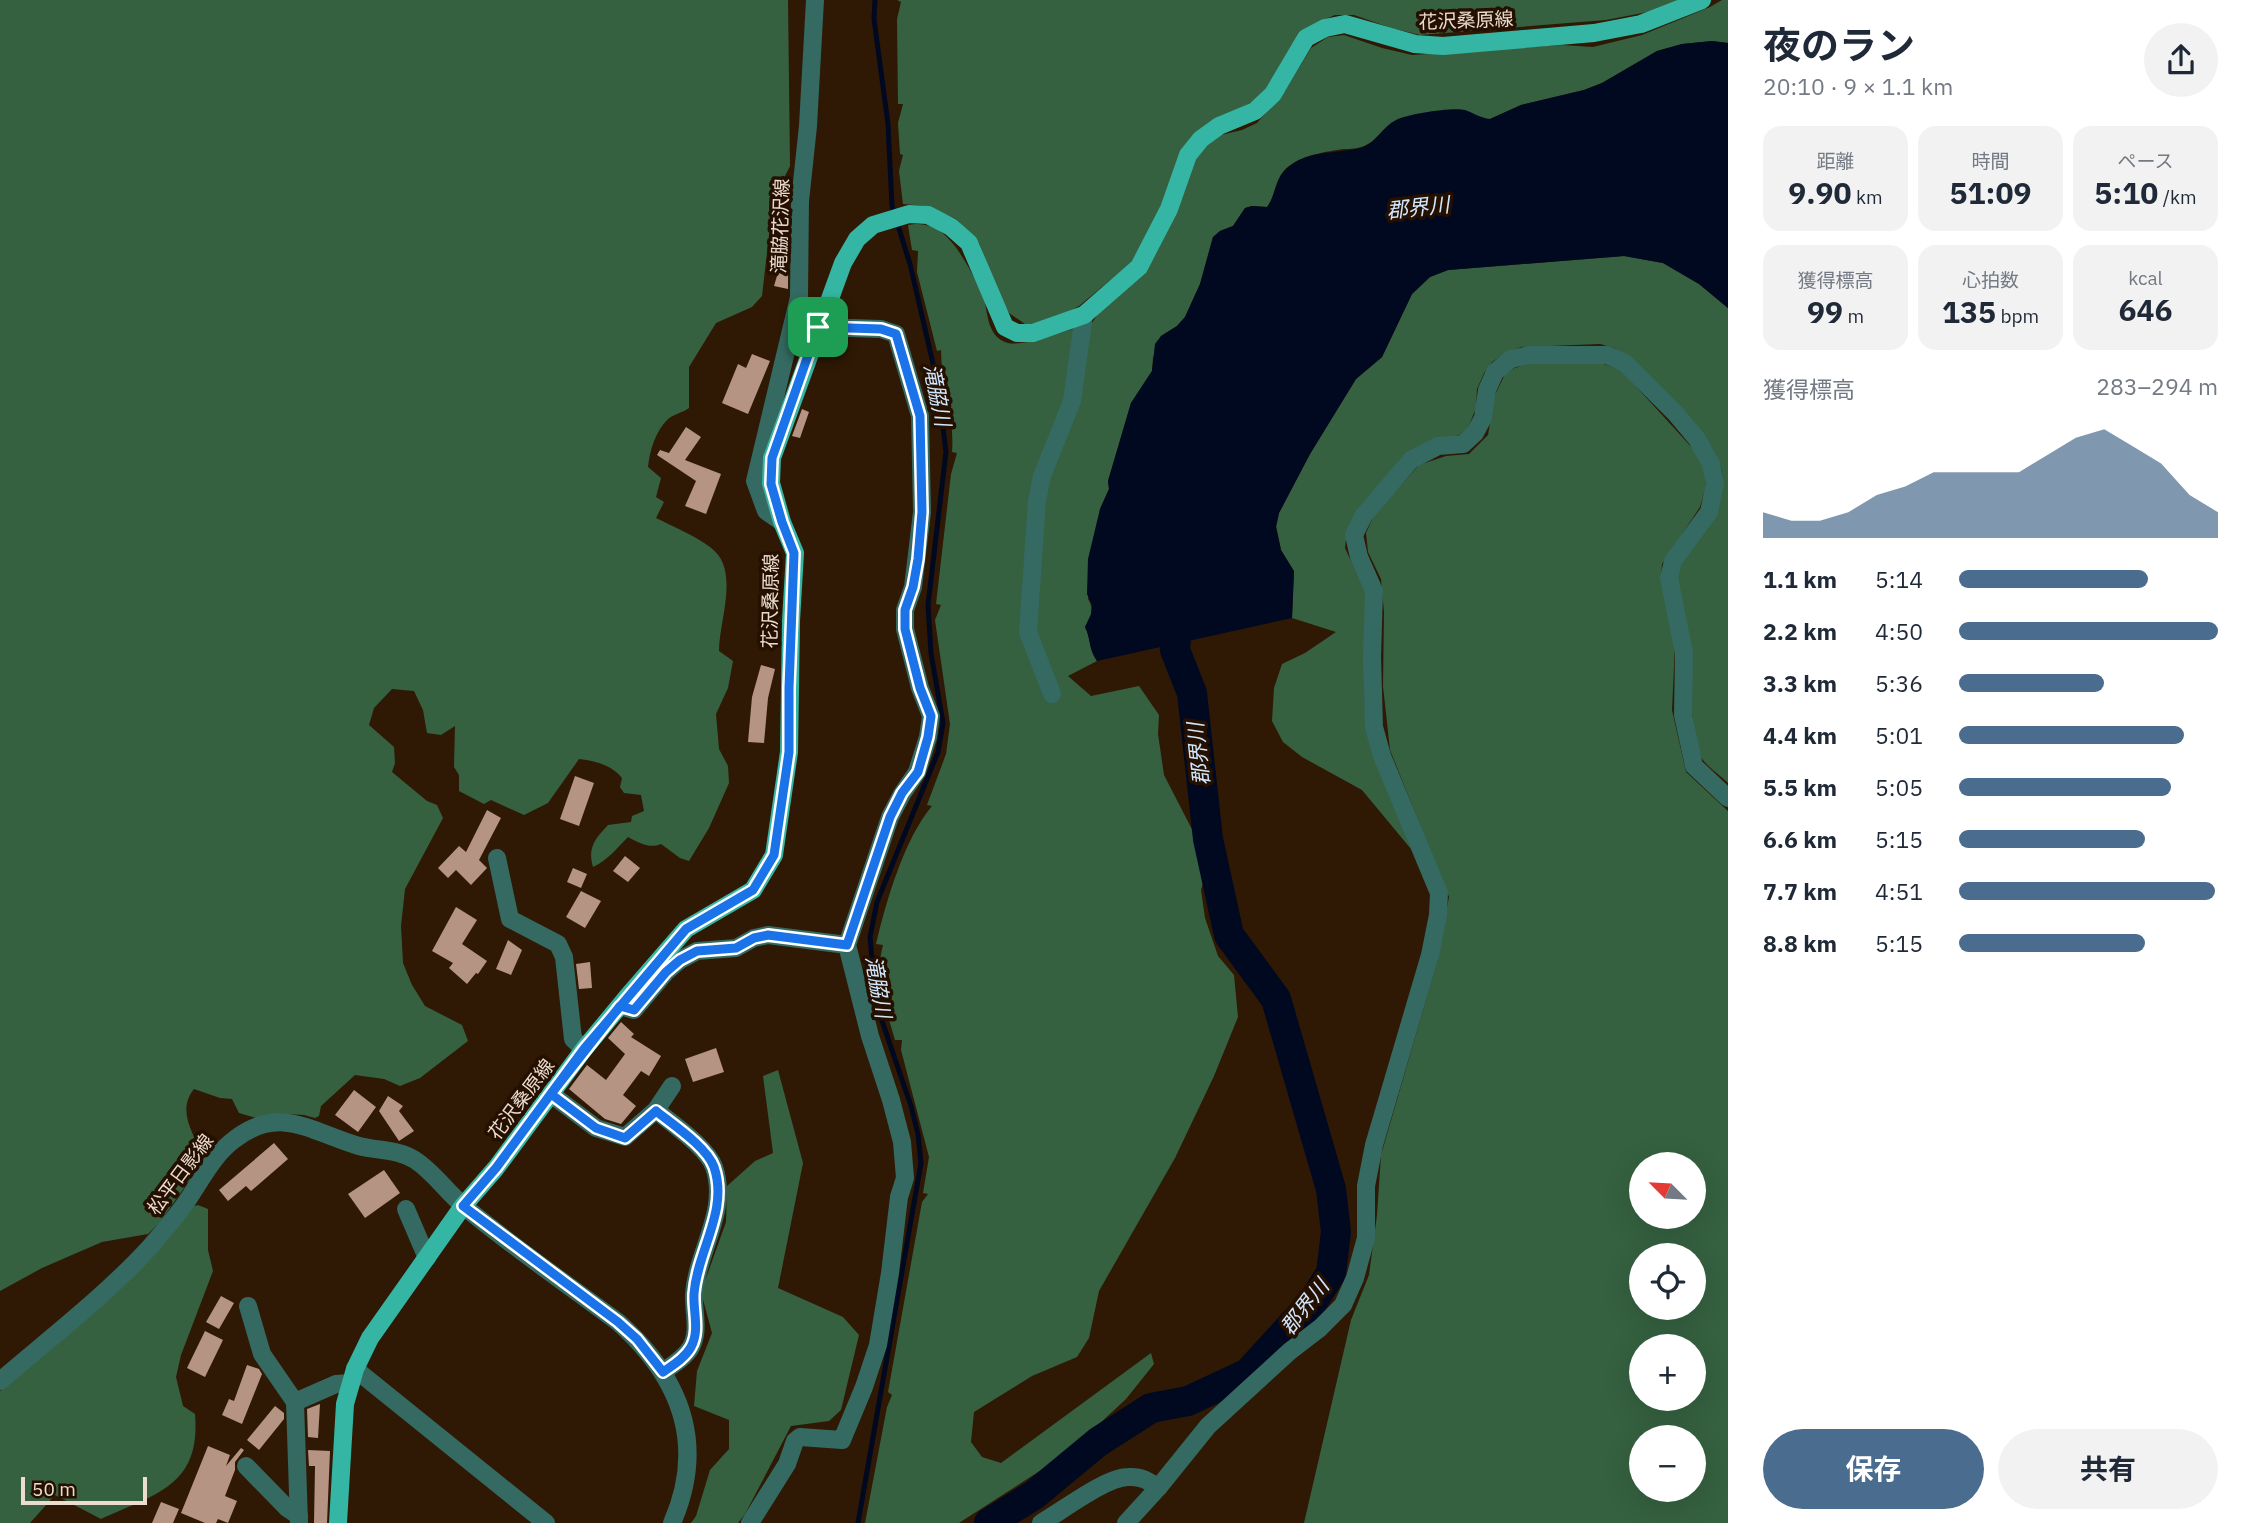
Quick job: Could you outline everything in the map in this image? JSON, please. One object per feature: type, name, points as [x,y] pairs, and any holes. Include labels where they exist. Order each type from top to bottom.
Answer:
[{"type":"main road","name":"花沢桑原線","points":[[338,1523],[345,1404],[353,1376],[370,1338],[463,1206],[496,1168],[584,1049],[686,929],[753,890],[774,855],[789,752],[794,553],[771,484],[772,458],[818,327],[843,263],[857,239],[873,225],[909,214],[928,215],[951,227],[969,243],[1005,327],[1017,333],[1033,333],[1084,315],[1139,267],[1169,209],[1188,155],[1201,139],[1219,125],[1255,111],[1273,94],[1306,38],[1325,28],[1345,24],[1415,44],[1443,46],[1594,33],[1641,24],[1702,0]]},
{"type":"street","name":"滝脇花沢線","points":[[782,522],[766,511],[755,481],[799,297],[800,201],[816,0]]},
{"type":"street","points":[[1052,694],[1028,632],[1037,501],[1042,476],[1072,401],[1084,315]]},
{"type":"street","points":[[750,1523],[787,1464],[795,1441],[800,1437],[842,1440],[878,1345],[905,1178],[902,1142],[870,1036],[847,945],[890,817],[902,793],[918,772],[931,716],[920,688],[905,629],[905,610],[918,559],[922,512],[920,416],[896,334],[881,329],[818,327]]},
{"type":"street","points":[[1126,1523],[1158,1489],[1208,1426],[1343,1305],[1355,1278],[1366,1238],[1366,1186],[1374,1144],[1430,954],[1438,915],[1439,894],[1382,756],[1374,727],[1371,657],[1374,591],[1359,557],[1354,535],[1364,515],[1411,460],[1438,446],[1463,444],[1475,433],[1483,418],[1487,390],[1495,372],[1511,359],[1529,355],[1606,355],[1625,363],[1698,439],[1711,464],[1715,484],[1709,512],[1672,561],[1669,578],[1684,653],[1683,715],[1694,766],[1728,798]]},
{"type":"street","points":[[498,858],[510,919],[558,944],[564,957],[573,1039],[584,1049]]},
{"type":"street","points":[[620,1006],[634,1010],[666,972],[697,951],[736,948],[754,938],[768,935],[847,945]]},
{"type":"street","points":[[551,1094],[596,1128],[625,1138],[656,1111],[672,1086]]},
{"type":"street","points":[[656,1111],[701,1149],[713,1163],[718,1192],[712,1229],[696,1278],[694,1339],[685,1355],[663,1372]]},
{"type":"street","name":"松平日影線","points":[[0,1381],[103,1293],[149,1248],[185,1204],[209,1166],[233,1140],[254,1127],[268,1123],[295,1123],[362,1147],[391,1150],[414,1159],[440,1181],[463,1206],[637,1339],[663,1372],[678,1401],[685,1426],[688,1454],[686,1478],[681,1503],[672,1523]]},
{"type":"street","points":[[406,1209],[427,1258]]},
{"type":"street","points":[[248,1306],[262,1354],[295,1402],[299,1520]]},
{"type":"street","points":[[295,1402],[353,1376],[546,1523]]},
{"type":"street","points":[[246,1466],[299,1520]]},
{"type":"street","points":[[1041,1523],[1102,1486],[1126,1476],[1148,1481],[1158,1489]]},
{"type":"green space","points":[[0,0],[788,0],[790,166],[773,200],[762,296],[752,307],[716,323],[689,367],[689,408],[670,417],[663,424],[654,442],[648,467],[661,478],[656,497],[664,502],[656,518],[710,547],[719,556],[726,581],[719,651],[733,661],[728,688],[716,714],[719,749],[728,766],[729,783],[709,828],[689,861],[680,858],[661,844],[649,846],[628,837],[608,858],[593,867],[592,848],[608,825],[631,822],[632,816],[644,811],[641,795],[624,793],[620,787],[622,778],[597,762],[579,759],[548,803],[524,815],[491,800],[484,804],[459,791],[459,775],[454,767],[455,726],[441,735],[427,733],[423,710],[414,691],[392,689],[374,708],[369,725],[394,747],[395,763],[392,772],[427,801],[437,805],[443,818],[405,889],[401,926],[403,963],[425,1006],[462,1025],[468,1041],[420,1078],[400,1086],[384,1079],[355,1075],[321,1106],[319,1116],[315,1118],[287,1114],[256,1118],[239,1113],[232,1099],[194,1089],[189,1097],[187,1115],[205,1158],[160,1222],[148,1234],[102,1242],[42,1268],[0,1291]]},
{"type":"green space","points":[[897,0],[1679,0],[1653,11],[1606,20],[1420,35],[1354,15],[1335,15],[1317,23],[1274,85],[1259,99],[1212,122],[1131,263],[1079,306],[1053,321],[1038,325],[1025,324],[1009,313],[999,296],[979,243],[956,219],[926,206],[903,204],[899,171],[903,155],[900,154],[898,123],[903,104],[898,104],[897,19],[901,2]]},
{"type":"green space","points":[[1722,0],[1728,0],[1728,43],[1712,41],[1682,44],[1657,51],[1602,83],[1521,105],[1490,119],[1393,122],[1364,146],[1315,154],[1294,163],[1280,176],[1267,207],[1245,208],[1233,226],[1213,237],[1200,284],[1185,317],[1161,336],[1153,358],[1152,371],[1131,403],[1108,481],[1109,489],[1100,509],[1088,599],[1091,613],[1085,627],[1097,661],[1068,676],[1091,696],[1139,686],[1159,715],[1158,734],[1164,775],[1199,843],[1206,874],[1201,890],[1205,918],[1218,956],[1234,975],[1238,1017],[1214,1076],[1175,1158],[1099,1291],[1089,1338],[1077,1357],[1032,1376],[974,1412],[971,1442],[982,1457],[1001,1463],[1151,1353],[1154,1364],[1126,1399],[1069,1452],[959,1523],[865,1523],[887,1407],[892,1395],[888,1392],[922,1202],[928,1194],[923,1193],[929,1157],[901,1050],[902,1040],[895,1040],[882,993],[880,969],[883,945],[876,944],[905,853],[932,806],[927,805],[946,754],[950,724],[935,620],[941,605],[936,604],[951,474],[957,453],[952,452],[952,426],[941,350],[937,351],[917,272],[918,251],[912,250],[908,225],[929,226],[952,242],[979,286],[992,330],[1001,340],[1016,343],[1049,336],[1092,323],[1104,304],[1140,277],[1194,161],[1207,144],[1221,135],[1257,123],[1285,91],[1311,48],[1328,37],[1344,35],[1412,55],[1562,45],[1593,47],[1642,35]]},
{"type":"green space","points":[[1624,256],[1663,263],[1699,284],[1728,308],[1728,783],[1703,760],[1698,746],[1685,664],[1678,583],[1678,572],[1683,561],[1711,518],[1721,496],[1721,466],[1713,449],[1687,415],[1614,348],[1600,344],[1521,347],[1492,362],[1484,373],[1477,389],[1476,408],[1468,428],[1459,435],[1420,446],[1347,531],[1345,548],[1367,596],[1364,687],[1366,730],[1411,849],[1362,790],[1302,757],[1283,742],[1272,721],[1274,688],[1282,664],[1305,653],[1336,632],[1292,618],[1294,572],[1281,550],[1276,526],[1279,513],[1310,454],[1356,379],[1382,357],[1412,294],[1430,277],[1448,270]]},
{"type":"green space","points":[[1598,362],[1621,370],[1695,451],[1704,466],[1706,486],[1700,507],[1662,564],[1661,578],[1675,645],[1672,710],[1686,772],[1728,811],[1728,1523],[1304,1523],[1351,1320],[1369,1275],[1381,1155],[1437,962],[1449,897],[1390,750],[1383,686],[1384,612],[1381,579],[1368,552],[1366,533],[1374,515],[1419,465],[1446,456],[1469,454],[1488,435],[1495,395],[1505,374],[1530,363]]},
{"type":"green space","points":[[778,1070],[803,1163],[778,1288],[843,1317],[859,1335],[841,1410],[829,1421],[791,1426],[738,1523],[691,1523],[696,1516],[710,1470],[729,1449],[729,1420],[694,1406],[697,1371],[712,1333],[701,1292],[726,1222],[727,1186],[755,1161],[773,1153],[763,1076]]},
{"type":"green space","points":[[198,1205],[208,1209],[208,1250],[213,1271],[181,1355],[176,1377],[183,1406],[195,1414],[195,1438],[191,1457],[182,1472],[156,1494],[101,1519],[55,1495],[30,1523],[0,1523],[0,1391],[191,1207]]},
{"type":"water","points":[[1712,41],[1728,43],[1728,308],[1699,284],[1663,263],[1624,256],[1448,270],[1430,277],[1412,294],[1382,357],[1356,379],[1310,454],[1279,513],[1276,527],[1281,550],[1294,571],[1292,618],[1097,661],[1085,627],[1092,605],[1087,594],[1088,559],[1100,509],[1109,489],[1108,481],[1131,403],[1152,371],[1155,344],[1185,317],[1200,284],[1213,237],[1233,226],[1245,208],[1267,207],[1282,173],[1295,162],[1314,155],[1363,147],[1396,120],[1410,115],[1450,109],[1465,110],[1490,119],[1521,105],[1602,83],[1657,51],[1682,44]]},
{"type":"building","points":[[779,269],[788,271],[788,289],[774,286]]},
{"type":"building","points":[[752,354],[770,361],[748,414],[722,403],[738,364],[746,368]]},
{"type":"building","points":[[802,409],[809,412],[800,438],[792,436]]},
{"type":"building","points":[[686,427],[701,437],[685,460],[721,474],[706,514],[685,506],[696,481],[657,455],[660,450],[669,453]]},
{"type":"building","points":[[761,665],[775,669],[768,698],[764,743],[748,742],[752,697]]},
{"type":"building","points":[[575,776],[594,783],[579,826],[560,819]]},
{"type":"building","points":[[487,810],[501,818],[479,860],[487,868],[471,885],[456,870],[448,878],[438,868],[459,846],[466,852]]},
{"type":"building","points":[[625,856],[640,868],[628,882],[613,871]]},
{"type":"building","points":[[573,868],[587,874],[581,888],[567,882]]},
{"type":"building","points":[[581,891],[601,901],[585,928],[566,917]]},
{"type":"building","points":[[456,907],[477,920],[462,944],[487,961],[467,984],[449,968],[453,963],[432,951]]},
{"type":"building","points":[[508,940],[522,950],[511,975],[496,969]]},
{"type":"building","points":[[590,962],[592,988],[579,989],[576,964]]},
{"type":"building","points":[[621,1022],[634,1034],[631,1037],[661,1056],[649,1076],[641,1071],[623,1095],[636,1106],[621,1124],[605,1119],[569,1089],[587,1065],[606,1080],[625,1054],[608,1038]]},
{"type":"building","points":[[716,1048],[724,1072],[693,1082],[685,1059]]},
{"type":"building","points":[[354,1090],[376,1107],[358,1132],[335,1115]]},
{"type":"building","points":[[388,1096],[403,1106],[399,1111],[414,1131],[399,1141],[379,1111]]},
{"type":"building","points":[[274,1143],[288,1159],[251,1191],[246,1186],[228,1201],[219,1190]]},
{"type":"building","points":[[384,1170],[400,1193],[365,1218],[348,1194]]},
{"type":"building","points":[[221,1296],[234,1303],[219,1329],[206,1322]]},
{"type":"building","points":[[205,1331],[223,1340],[205,1377],[187,1368]]},
{"type":"building","points":[[247,1365],[259,1369],[262,1374],[242,1424],[222,1415],[229,1399],[234,1401]]},
{"type":"building","points":[[320,1404],[318,1438],[308,1437],[307,1409]]},
{"type":"building","points":[[275,1406],[284,1413],[284,1419],[259,1450],[247,1440]]},
{"type":"building","points":[[208,1446],[230,1455],[226,1466],[241,1448],[244,1450],[235,1462],[235,1470],[225,1496],[237,1501],[228,1523],[218,1519],[216,1523],[205,1523],[181,1513]]},
{"type":"building","points":[[308,1450],[330,1451],[327,1523],[314,1523],[315,1466],[309,1466]]},
{"type":"building","points":[[161,1502],[179,1509],[173,1523],[152,1523]]},
{"type":"waterway","name":"滝脇川","points":[[858,1523],[921,1163],[911,1106],[876,1003],[870,937],[877,902],[938,752],[943,723],[931,653],[928,605],[946,452],[938,385],[910,264],[892,206],[888,124],[874,19],[875,0]]},
{"type":"waterway","name":"郡界川","points":[[989,1523],[1034,1495],[1098,1442],[1151,1408],[1188,1401],[1248,1373],[1312,1303],[1331,1273],[1336,1232],[1331,1189],[1276,999],[1229,935],[1208,839],[1192,693],[1175,650],[1179,605]]},
{"type":"route","points":[[818,327],[881,329],[896,334],[920,416],[922,512],[918,559],[905,610],[905,629],[920,688],[931,716],[928,737],[918,772],[902,793],[890,817],[847,945],[768,935],[754,938],[736,948],[697,951],[666,972],[634,1010],[620,1006],[551,1094],[596,1128],[625,1138],[656,1111],[701,1149],[713,1163],[718,1192],[716,1211],[696,1278],[694,1339],[685,1355],[663,1372],[637,1339],[618,1322],[463,1206],[496,1168],[584,1049],[627,997],[686,929],[753,890],[774,855],[789,752],[794,553],[771,484],[772,458],[818,327]]}]
